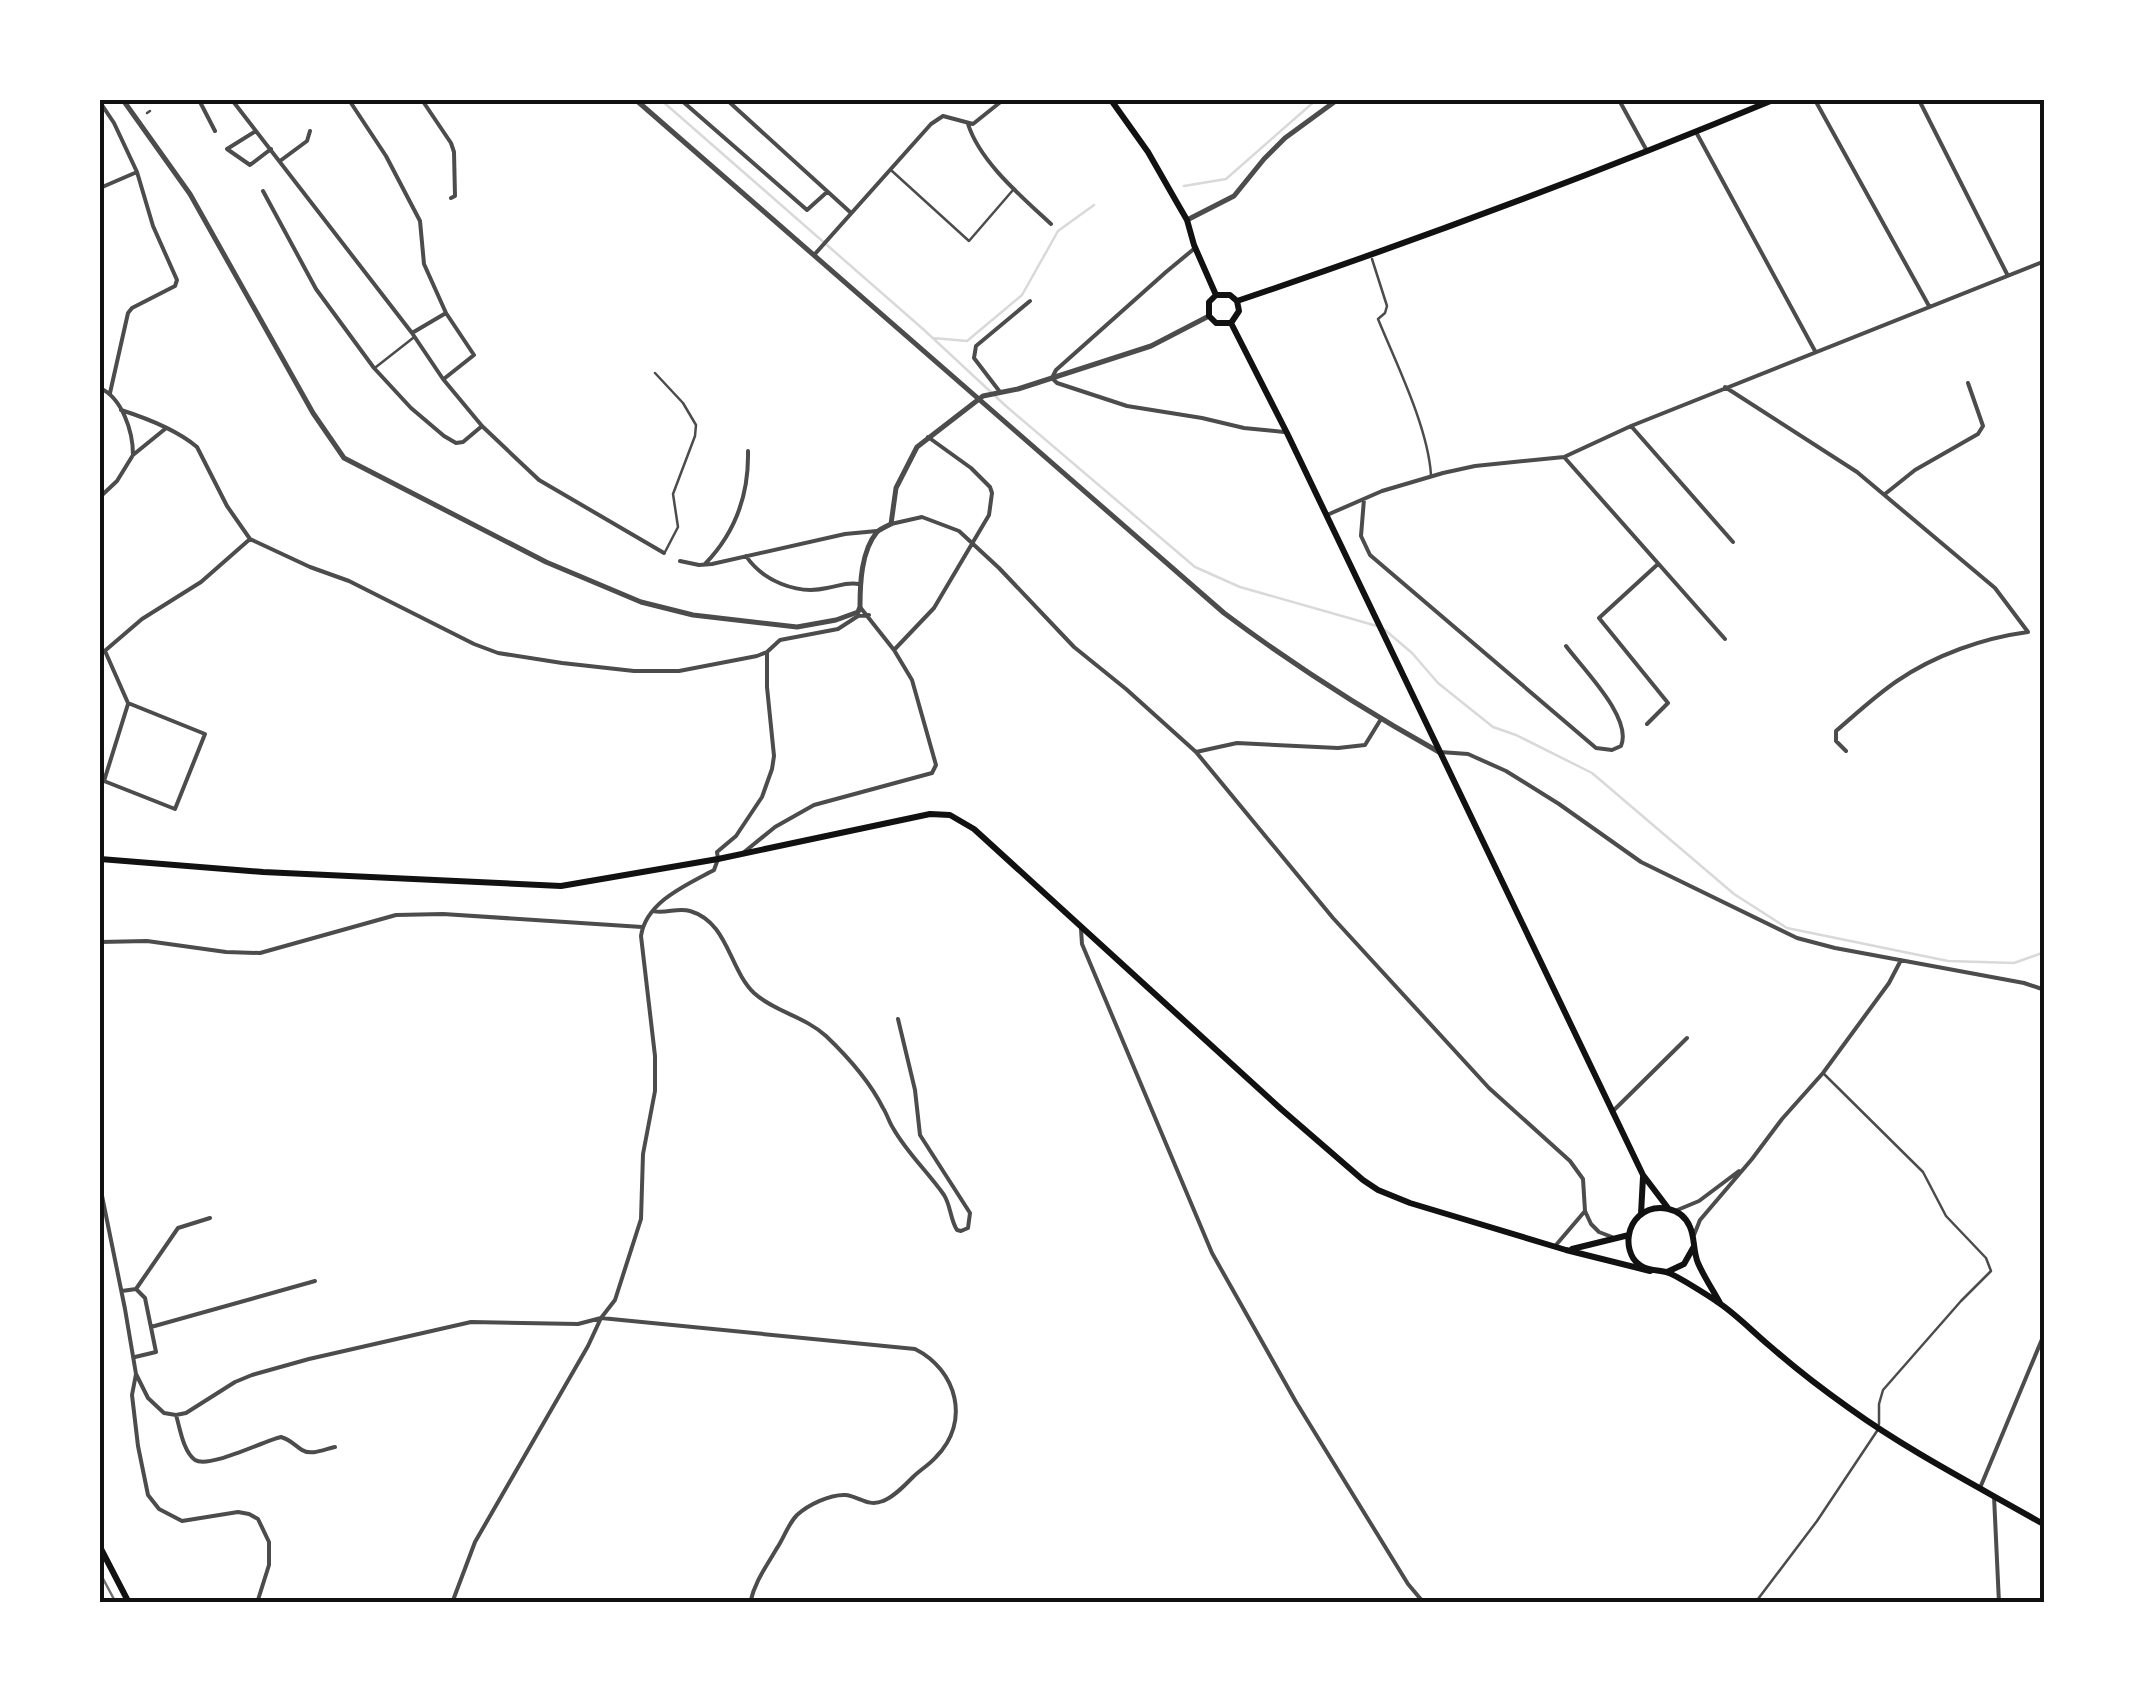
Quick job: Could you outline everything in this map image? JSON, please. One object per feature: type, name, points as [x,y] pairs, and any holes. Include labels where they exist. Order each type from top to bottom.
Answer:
[{"type":"main road","points":[[1111,100],[1148,152],[1187,220],[1216,295]]},
{"type":"main road","points":[[1236,301],[1371,255],[1773,100]]},
{"type":"main road","points":[[1225,294],[1236,301],[1239,311],[1231,324],[1216,324],[1209,316],[1210,302],[1216,295],[1225,294]]},
{"type":"main road","points":[[1231,324],[1287,432],[1643,1175],[1672,1210],[1686,1220],[1694,1237],[1684,1264],[1666,1272]]},
{"type":"main road","points":[[100,858],[263,872],[561,886],[718,859],[930,814],[950,815],[974,830],[1362,1180],[1410,1203],[1566,1250],[1666,1272],[1720,1303],[1815,1384],[1878,1429],[2045,1525]]},
{"type":"main road","points":[[1642,1214],[1643,1175]]},
{"type":"main road","points":[[1650,1271],[1633,1257],[1629,1246],[1631,1227],[1650,1209],[1672,1210]]},
{"type":"main road","points":[[1566,1250],[1629,1235]]},
{"type":"main road","points":[[1693,1246],[1720,1303]]},
{"type":"main road","points":[[100,1547],[129,1603]]},
{"type":"street","points":[[122,100],[190,194],[313,413],[344,458],[546,562],[641,602],[692,616],[797,627],[859,612],[869,615],[912,680],[935,769],[917,778],[814,805],[775,827],[742,854]]},
{"type":"street","points":[[199,100],[215,131]]},
{"type":"street","points":[[232,100],[482,426],[538,480],[664,553]]},
{"type":"street","points":[[349,100],[386,156],[420,221],[424,264],[446,313],[474,355],[443,379]]},
{"type":"street","points":[[422,100],[454,152],[456,196],[451,198]]},
{"type":"street","points":[[636,100],[1224,613],[1381,719],[1438,752],[1481,758],[1559,804],[1641,862],[1798,938],[2045,990]]},
{"type":"street","points":[[681,100],[806,210],[827,192]]},
{"type":"street","points":[[727,100],[850,212]]},
{"type":"street","points":[[813,256],[938,118],[950,116],[968,124],[978,122],[1003,100]]},
{"type":"street","points":[[1187,220],[1234,196],[1285,138],[1336,100]]},
{"type":"street","points":[[1619,100],[1646,151]]},
{"type":"street","points":[[1815,100],[1929,307]]},
{"type":"street","points":[[1919,100],[2008,276]]},
{"type":"street","points":[[100,102],[138,172],[153,226],[177,284],[128,313],[110,393]]},
{"type":"street","points":[[968,124],[976,144],[1014,189],[1051,224]]},
{"type":"street","points":[[227,149],[256,131]]},
{"type":"street","points":[[280,161],[305,143],[310,131]]},
{"type":"street","points":[[1696,132],[1814,352]]},
{"type":"street","points":[[221,140],[250,165],[271,149]]},
{"type":"street","points":[[100,188],[138,172]]},
{"type":"street","points":[[263,191],[316,288],[374,368],[411,408],[453,442],[464,442],[482,426]]},
{"type":"street","points":[[1052,378],[1056,370],[1195,248]]},
{"type":"street","points":[[1327,516],[1432,476],[1475,466],[1564,456],[2045,262]]},
{"type":"street","points":[[1000,392],[974,358],[974,352],[976,346],[1030,301]]},
{"type":"street","points":[[413,335],[446,313]]},
{"type":"street","points":[[891,524],[896,488],[916,447],[981,398],[1018,390],[1151,346],[1209,316]]},
{"type":"street","points":[[1052,378],[1126,406],[1287,432]]},
{"type":"street","points":[[1884,494],[1915,470],[1978,434],[1983,426],[1968,384]]},
{"type":"street","points":[[100,388],[110,393],[121,410],[131,435],[133,455]]},
{"type":"street","points":[[1725,388],[1841,461],[1884,494],[1995,588],[2028,632],[1931,661],[1896,682],[1836,731],[1836,740],[1846,751]]},
{"type":"street","points":[[121,410],[197,447],[227,506],[250,539],[349,581],[498,653],[660,672],[721,664],[766,652],[780,640],[838,629],[859,612],[863,567],[878,530]]},
{"type":"street","points":[[1631,426],[1733,542]]},
{"type":"street","points":[[100,497],[133,455],[165,429]]},
{"type":"street","points":[[894,650],[934,608],[989,515],[990,487],[928,437]]},
{"type":"street","points":[[705,564],[732,530],[742,504],[748,451]]},
{"type":"street","points":[[1564,456],[1725,640]]},
{"type":"street","points":[[1364,500],[1361,536],[1370,556],[1596,748],[1612,750],[1621,746],[1624,735],[1620,719],[1566,646]]},
{"type":"street","points":[[680,560],[705,564],[878,530],[922,517],[959,531],[1074,647],[1196,752],[1333,918],[1488,1088],[1577,1169],[1583,1179],[1585,1211],[1591,1224],[1599,1232],[1619,1238]]},
{"type":"street","points":[[128,703],[102,782],[176,809],[205,734],[128,703],[102,653],[142,620],[200,582],[250,539]]},
{"type":"street","points":[[746,556],[760,573],[792,588],[861,584]]},
{"type":"street","points":[[1647,724],[1668,702],[1599,618],[1658,564]]},
{"type":"street","points":[[452,1603],[475,1542],[601,1318],[615,1300],[641,1220],[643,1154],[655,1091],[655,1046],[641,936],[643,922],[659,904],[714,870],[716,852],[736,836],[762,797],[774,756],[766,652]]},
{"type":"street","points":[[1196,752],[1237,744],[1338,748],[1365,745],[1381,719]]},
{"type":"street","points":[[653,911],[692,911],[708,921],[723,937],[742,979],[755,994],[825,1035],[870,1088],[904,1145],[947,1200],[950,1221],[961,1231],[968,1228],[970,1213],[920,1135],[915,1090],[898,1019]]},
{"type":"street","points":[[100,942],[147,941],[260,953],[396,915],[443,914],[642,927]]},
{"type":"street","points":[[1081,927],[1082,944],[1212,1253],[1306,1418],[1408,1584],[1424,1603]]},
{"type":"street","points":[[1694,1237],[1700,1220],[1823,1073],[1901,960]]},
{"type":"street","points":[[1612,1112],[1687,1038]]},
{"type":"street","points":[[1672,1210],[1706,1197],[1750,1162]]},
{"type":"street","points":[[100,1186],[134,1357],[132,1394],[148,1495],[160,1508],[182,1521],[238,1512],[258,1520],[268,1542],[269,1565],[257,1603]]},
{"type":"street","points":[[1556,1245],[1585,1211]]},
{"type":"street","points":[[122,1291],[136,1289],[178,1228],[210,1218]]},
{"type":"street","points":[[151,1327],[315,1280]]},
{"type":"street","points":[[134,1357],[156,1352],[145,1298],[136,1289]]},
{"type":"street","points":[[136,1374],[155,1407],[176,1415],[252,1375],[400,1338],[471,1322],[578,1324],[601,1318],[915,1349],[932,1357],[948,1377],[956,1406],[955,1428],[938,1456],[883,1501],[869,1504],[846,1496],[830,1498],[812,1504],[794,1517],[761,1572],[750,1603]]},
{"type":"street","points":[[1980,1488],[2045,1332]]},
{"type":"street","points":[[176,1415],[187,1450],[196,1461],[216,1460],[281,1437],[304,1452],[335,1447]]},
{"type":"street","points":[[1994,1496],[1999,1603]]},
{"type":"lane","points":[[891,170],[969,241],[1014,189]]},
{"type":"lane","points":[[1371,255],[1387,306],[1378,318],[1418,418],[1432,476]]},
{"type":"lane","points":[[374,368],[413,335]]},
{"type":"lane","points":[[654,374],[684,403],[696,424],[674,494],[678,527],[664,553]]},
{"type":"lane","points":[[1755,1603],[1818,1521],[1878,1429],[1883,1390],[1992,1271],[1986,1258],[1946,1216],[1923,1172],[1823,1073]]},
{"type":"waterway","points":[[661,100],[1007,407],[1195,567],[1240,587],[1377,626]]},
{"type":"waterway","points":[[1184,186],[1226,179],[1316,100]]},
{"type":"waterway","points":[[933,338],[967,341],[1022,295],[1058,231],[1094,205]]},
{"type":"waterway","points":[[1385,630],[1438,683],[1493,727],[1592,773],[1734,894],[1787,928],[1948,961],[2014,963],[2045,952]]},
{"type":"railway","points":[[100,1573],[116,1603]]}]
